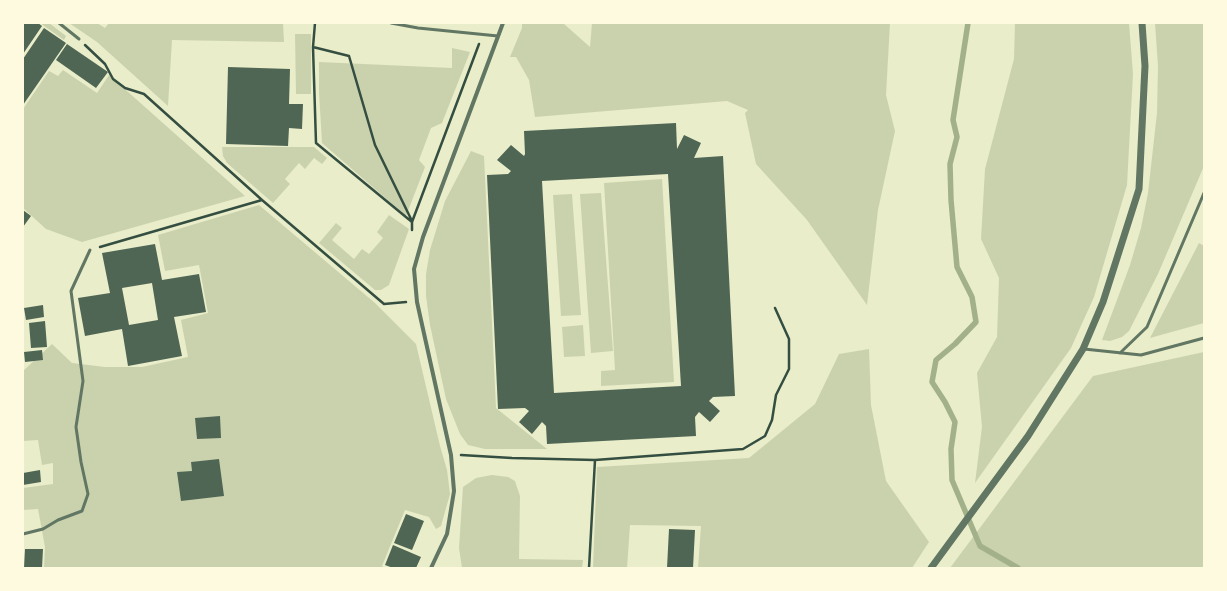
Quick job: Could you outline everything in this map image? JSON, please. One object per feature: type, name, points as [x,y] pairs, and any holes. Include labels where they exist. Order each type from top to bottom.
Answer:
[{"type":"street","points":[[431,568],[447,534],[454,491],[451,455],[417,302],[414,269],[422,237],[503,23]]},
{"type":"street","points":[[931,568],[1028,436],[1083,349],[1103,302],[1138,189],[1145,66],[1142,23]]},
{"type":"lane","points":[[58,23],[79,39]]},
{"type":"lane","points":[[391,23],[418,28],[498,36]]},
{"type":"lane","points":[[1120,353],[1147,327],[1204,193]]},
{"type":"lane","points":[[23,534],[43,529],[58,520],[82,511],[88,494],[81,462],[76,426],[83,381],[71,291],[90,250]]},
{"type":"lane","points":[[1083,349],[1141,355],[1204,338]]},
{"type":"path","points":[[315,23],[313,47],[316,143],[412,222]]},
{"type":"path","points":[[412,236],[412,222],[483,35]]},
{"type":"path","points":[[79,39],[105,64],[113,78],[125,88],[144,94],[262,200],[384,304],[417,302]]},
{"type":"path","points":[[313,47],[349,56],[375,145],[412,222]]},
{"type":"path","points":[[90,250],[262,200]]},
{"type":"path","points":[[451,455],[595,460],[744,448],[766,436],[772,420],[776,395],[789,369],[789,339],[775,308]]},
{"type":"path","points":[[589,568],[595,460]]},
{"type":"green space","points":[[40,23],[49,23],[66,36],[64,40]]},
{"type":"green space","points":[[69,23],[97,23],[105,28],[109,23],[283,23],[284,42],[172,40],[168,106],[97,42]]},
{"type":"green space","points":[[522,23],[563,23],[590,47],[592,23],[890,23],[886,95],[895,131],[878,210],[867,305],[807,220],[756,164],[745,113],[748,110],[727,101],[535,117],[529,80],[516,57],[510,57],[522,28]]},
{"type":"green space","points":[[1015,23],[1129,23],[1133,74],[1127,185],[1094,297],[1071,348],[975,483],[982,427],[977,373],[997,337],[999,278],[981,239],[985,169],[1014,59]]},
{"type":"green space","points":[[1155,23],[1204,23],[1204,166],[1158,274],[1129,331],[1122,337],[1110,341],[1102,340],[1130,265],[1141,228],[1148,193],[1157,113],[1158,66]]},
{"type":"green space","points":[[295,34],[311,34],[311,94],[296,94]]},
{"type":"green space","points":[[452,48],[470,52],[442,123],[431,128],[419,160],[425,167],[406,216],[322,143],[319,62],[452,68]]},
{"type":"green space","points":[[63,70],[97,93],[109,75],[245,196],[82,242],[46,229],[23,208],[23,109],[49,71],[58,76]]},
{"type":"green space","points":[[222,147],[314,147],[327,158],[322,164],[314,158],[305,169],[299,163],[285,179],[290,184],[273,203],[227,163],[223,156]]},
{"type":"green space","points":[[471,151],[484,156],[496,408],[547,449],[485,449],[468,445],[460,434],[446,399],[430,325],[426,296],[426,274],[430,250],[445,201]]},
{"type":"green space","points":[[662,179],[674,382],[601,386],[601,371],[615,370],[604,183]]},
{"type":"green space","points":[[601,193],[613,351],[591,353],[580,194]]},
{"type":"green space","points":[[572,194],[581,315],[561,316],[553,195]]},
{"type":"green space","points":[[259,205],[375,303],[416,344],[447,470],[450,494],[441,526],[436,529],[429,517],[405,510],[382,566],[385,568],[44,568],[45,547],[38,509],[23,510],[23,488],[53,484],[53,463],[42,465],[38,440],[23,441],[23,371],[52,344],[72,363],[105,367],[142,367],[188,357],[181,320],[208,313],[199,265],[165,271],[158,235]]},
{"type":"green space","points":[[389,215],[409,229],[389,285],[381,290],[375,290],[319,243],[336,223],[342,228],[332,240],[354,259],[362,249],[369,254],[383,238],[377,232]]},
{"type":"green space","points":[[1199,243],[1204,246],[1204,323],[1150,338]]},
{"type":"green space","points":[[583,325],[585,356],[564,357],[562,327]]},
{"type":"green space","points":[[869,349],[871,405],[886,481],[929,542],[912,568],[698,568],[701,526],[630,525],[627,568],[593,568],[597,467],[749,458],[815,404],[839,354]]},
{"type":"green space","points":[[1204,352],[1204,568],[950,568],[1093,376]]},
{"type":"green space","points":[[492,475],[508,477],[515,481],[520,496],[519,559],[583,560],[582,568],[462,568],[459,548],[463,487],[476,478]]},
{"type":"building","points":[[23,23],[38,23],[42,26],[23,54]]},
{"type":"building","points":[[44,28],[66,43],[23,105],[23,59]]},
{"type":"building","points":[[67,44],[108,72],[96,88],[56,60]]},
{"type":"building","points":[[228,67],[290,69],[289,104],[303,104],[302,129],[289,128],[288,146],[226,144]]},
{"type":"building","points":[[676,123],[677,149],[684,135],[701,143],[694,158],[723,156],[735,396],[713,397],[709,401],[720,411],[710,422],[699,412],[695,417],[696,436],[547,444],[546,426],[542,422],[532,434],[519,422],[529,411],[525,408],[498,409],[487,175],[508,174],[511,171],[497,160],[511,145],[524,156],[524,131]],"holes":[[[668,174],[681,386],[554,393],[542,181]]]},
{"type":"building","points":[[23,210],[31,216],[23,227]]},
{"type":"building","points":[[155,244],[162,280],[199,274],[206,312],[174,317],[182,356],[128,366],[122,329],[85,336],[78,298],[110,293],[102,253]],"holes":[[[152,283],[158,320],[129,325],[122,288]]]},
{"type":"building","points":[[43,305],[44,317],[26,320],[24,308]]},
{"type":"building","points":[[45,321],[47,347],[31,348],[29,323]]},
{"type":"building","points":[[42,350],[43,360],[25,362],[24,352]]},
{"type":"building","points":[[220,416],[221,438],[197,439],[195,418]]},
{"type":"building","points":[[219,459],[224,496],[181,501],[177,472],[192,471],[191,462]]},
{"type":"building","points":[[40,470],[41,482],[23,485],[23,473]]},
{"type":"building","points":[[406,514],[424,521],[412,550],[394,543]]},
{"type":"building","points":[[669,529],[695,530],[693,568],[667,568]]},
{"type":"building","points":[[393,545],[421,557],[416,568],[393,568],[385,565]]},
{"type":"building","points":[[25,549],[43,549],[42,568],[24,568]]},
{"type":"waterway","points":[[968,23],[953,120],[957,137],[950,164],[951,200],[957,267],[972,297],[976,322],[955,344],[936,360],[932,382],[945,402],[955,422],[951,449],[952,480],[980,546],[1018,568]]}]
